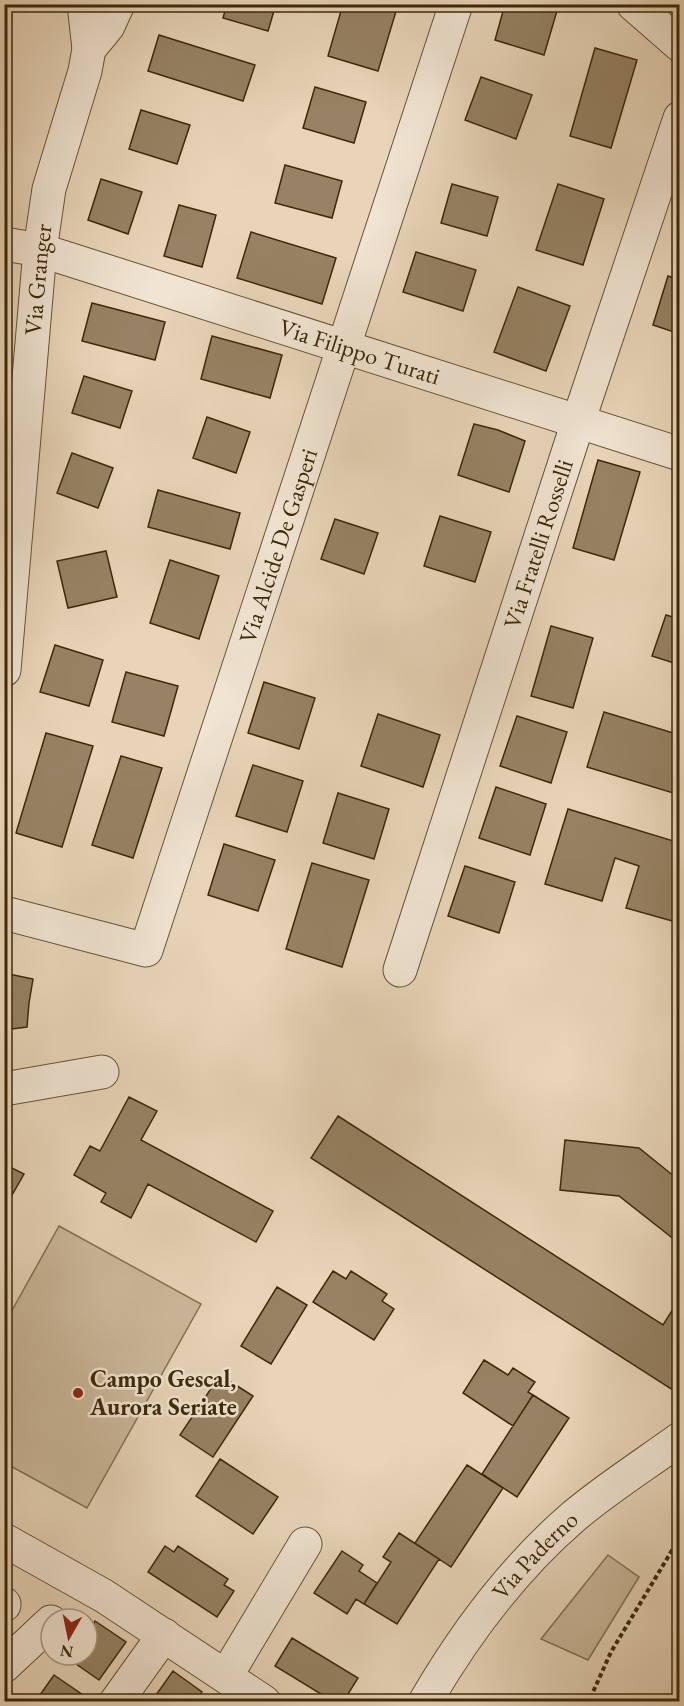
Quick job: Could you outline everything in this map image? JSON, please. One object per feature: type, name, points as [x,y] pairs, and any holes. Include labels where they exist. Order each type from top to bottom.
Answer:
[{"type":"street","name":"Via Granger","points":[[4,670],[40,250],[49,189],[85,71],[89,49],[84,4]]},
{"type":"street","points":[[89,49],[108,26],[118,4]]},
{"type":"street","name":"Via Alcide De Gasperi","points":[[4,913],[146,950],[456,4]]},
{"type":"street","points":[[633,4],[680,45]]},
{"type":"street","name":"Via Fratelli Rosselli","points":[[400,970],[578,422],[680,118]]},
{"type":"street","name":"Via Filippo Turati","points":[[4,244],[40,250],[680,454]]},
{"type":"street","points":[[4,1089],[102,1072]]},
{"type":"street","name":"Via Paderno","points":[[425,1701],[478,1620],[509,1581],[573,1518],[680,1439]]},
{"type":"street","points":[[4,1540],[83,1584],[264,1701]]},
{"type":"street","points":[[226,1676],[305,1544]]},
{"type":"street","points":[[64,1607],[83,1584]]},
{"type":"street","points":[[4,1666],[39,1633]]},
{"type":"street","points":[[116,1701],[164,1635]]},
{"type":"path","points":[[578,1697],[589,1701],[611,1652],[680,1537]]},
{"type":"shaded area","name":"Campo Gescal, Aurora Seriate","points":[[59,1226],[201,1304],[87,1508],[5,1463],[5,1323]]},
{"type":"shaded area","points":[[608,1555],[639,1577],[588,1660],[541,1639]]},
{"type":"building","points":[[227,4],[276,4],[268,31],[223,18]]},
{"type":"building","points":[[343,4],[385,4],[397,8],[378,71],[328,56]]},
{"type":"building","points":[[505,4],[559,4],[544,55],[495,40]]},
{"type":"building","points":[[159,35],[255,65],[243,101],[148,71]]},
{"type":"building","points":[[595,48],[637,60],[611,148],[570,136]]},
{"type":"building","points":[[481,77],[532,95],[516,139],[465,120]]},
{"type":"building","points":[[315,87],[366,102],[354,143],[303,128]]},
{"type":"building","points":[[141,110],[190,125],[177,164],[129,149]]},
{"type":"building","points":[[285,165],[342,181],[332,218],[275,203]]},
{"type":"building","points":[[101,179],[142,192],[128,234],[88,220]]},
{"type":"building","points":[[452,184],[498,197],[487,236],[441,223]]},
{"type":"building","points":[[558,184],[604,199],[583,265],[536,250]]},
{"type":"building","points":[[179,205],[216,215],[202,267],[164,256]]},
{"type":"building","points":[[251,232],[336,258],[322,304],[237,278]]},
{"type":"building","points":[[416,252],[476,270],[463,311],[403,292]]},
{"type":"building","points":[[668,276],[680,280],[680,334],[653,325]]},
{"type":"building","points":[[518,287],[570,306],[546,371],[494,352]]},
{"type":"building","points":[[92,303],[165,322],[155,360],[82,341]]},
{"type":"building","points":[[212,336],[282,355],[270,398],[201,379]]},
{"type":"building","points":[[84,376],[132,391],[120,428],[72,413]]},
{"type":"building","points":[[207,417],[250,432],[236,473],[193,458]]},
{"type":"building","points":[[474,424],[498,430],[525,441],[509,492],[458,475]]},
{"type":"building","points":[[72,453],[113,468],[98,508],[57,493]]},
{"type":"building","points":[[598,460],[640,472],[614,560],[573,548]]},
{"type":"building","points":[[158,490],[240,513],[230,549],[148,527]]},
{"type":"building","points":[[440,516],[491,532],[475,582],[424,566]]},
{"type":"building","points":[[335,519],[378,533],[364,574],[321,559]]},
{"type":"building","points":[[106,551],[117,597],[68,608],[57,561]]},
{"type":"building","points":[[170,560],[219,576],[199,639],[150,623]]},
{"type":"building","points":[[666,615],[680,619],[680,665],[652,656]]},
{"type":"building","points":[[551,626],[593,638],[573,708],[531,696]]},
{"type":"building","points":[[55,645],[103,660],[89,706],[40,692]]},
{"type":"building","points":[[126,672],[178,686],[164,736],[112,722]]},
{"type":"building","points":[[264,682],[315,698],[299,749],[248,733]]},
{"type":"building","points":[[604,712],[680,735],[680,795],[587,767]]},
{"type":"building","points":[[378,714],[440,735],[423,787],[361,766]]},
{"type":"building","points":[[517,716],[567,732],[551,783],[500,766]]},
{"type":"building","points":[[46,733],[93,746],[62,847],[16,833]]},
{"type":"building","points":[[121,756],[162,768],[133,858],[92,845]]},
{"type":"building","points":[[253,765],[303,781],[287,832],[236,816]]},
{"type":"building","points":[[496,787],[546,804],[530,855],[479,838]]},
{"type":"building","points":[[338,793],[389,809],[374,859],[323,843]]},
{"type":"building","points":[[568,809],[680,843],[680,909],[676,922],[626,908],[639,866],[615,858],[602,901],[545,884]]},
{"type":"building","points":[[224,844],[275,860],[258,911],[208,895]]},
{"type":"building","points":[[312,863],[369,880],[342,967],[286,949]]},
{"type":"building","points":[[465,866],[515,882],[499,933],[448,916]]},
{"type":"building","points":[[4,973],[33,979],[27,1027],[4,1030]]},
{"type":"building","points":[[129,1097],[157,1111],[141,1140],[273,1211],[256,1242],[148,1184],[131,1218],[101,1202],[106,1193],[74,1175],[90,1146],[100,1151]]},
{"type":"building","points":[[338,1116],[663,1325],[680,1298],[679,1394],[311,1158]]},
{"type":"building","points":[[565,1140],[639,1148],[680,1181],[680,1244],[619,1196],[560,1190]]},
{"type":"building","points":[[4,1164],[24,1174],[4,1209]]},
{"type":"building","points":[[333,1271],[346,1279],[351,1271],[387,1294],[382,1301],[394,1309],[374,1340],[313,1302]]},
{"type":"building","points":[[277,1287],[307,1305],[271,1364],[241,1346]]},
{"type":"building","points":[[484,1360],[508,1375],[513,1368],[535,1382],[528,1392],[533,1395],[513,1426],[463,1393]]},
{"type":"building","points":[[220,1375],[253,1396],[213,1457],[180,1435]]},
{"type":"building","points":[[533,1395],[569,1418],[517,1497],[482,1474]]},
{"type":"building","points":[[220,1459],[278,1497],[253,1534],[196,1496]]},
{"type":"building","points":[[467,1465],[503,1488],[451,1567],[415,1543]]},
{"type":"building","points":[[399,1533],[439,1559],[397,1624],[364,1604],[391,1562],[383,1557]]},
{"type":"building","points":[[165,1546],[174,1552],[178,1546],[228,1579],[224,1585],[234,1591],[217,1617],[148,1572]]},
{"type":"building","points":[[342,1551],[363,1565],[359,1571],[377,1583],[364,1604],[356,1599],[347,1614],[314,1593]]},
{"type":"building","points":[[99,1624],[126,1642],[99,1680],[80,1667],[99,1667]]},
{"type":"building","points":[[292,1638],[358,1678],[343,1702],[334,1702],[275,1666]]},
{"type":"building","points":[[173,1671],[202,1692],[195,1702],[151,1702]]},
{"type":"building","points":[[54,1675],[83,1695],[78,1702],[35,1702]]},
{"type":"place","name":"Campo Gescal, Aurora Seriate","points":[[78,1393]]}]
